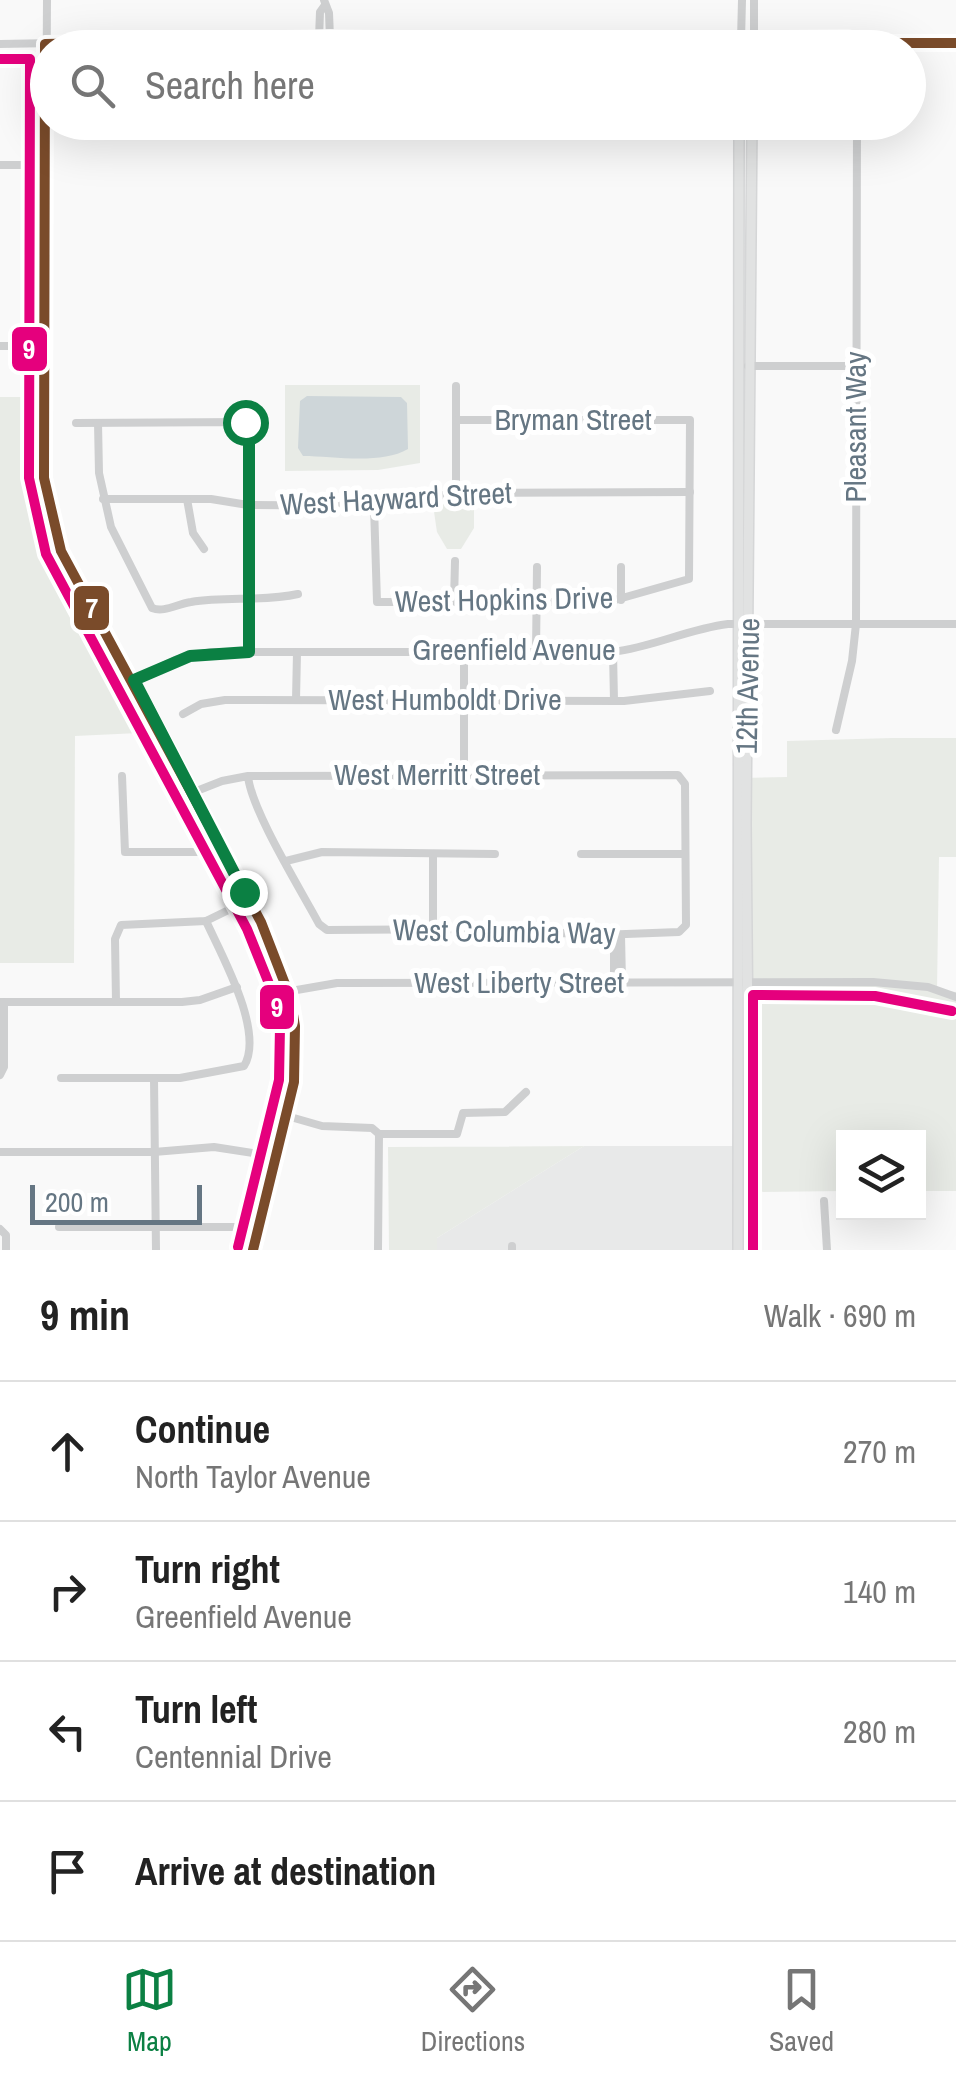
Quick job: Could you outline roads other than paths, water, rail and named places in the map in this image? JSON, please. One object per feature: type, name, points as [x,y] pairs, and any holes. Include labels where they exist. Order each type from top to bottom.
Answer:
[{"type":"main road","points":[[926,44],[956,43]]},
{"type":"main road","name":"12th Avenue","points":[[738,1250],[749,624],[739,140]]},
{"type":"main road","name":"12th Avenue","points":[[750,1250],[736,624],[751,140]]},
{"type":"main road","points":[[738,1153],[748,1198]]},
{"type":"street","points":[[46,30],[47,0]]},
{"type":"street","points":[[741,30],[742,0]]},
{"type":"street","points":[[754,0],[755,30]]},
{"type":"street","points":[[324,2],[329,13],[326,30]]},
{"type":"street","points":[[0,44],[30,44]]},
{"type":"street","points":[[44,140],[44,478],[53,528],[61,551],[134,680],[275,949],[291,991],[296,1060],[278,1160],[253,1250]]},
{"type":"street","name":"Pleasant Way","points":[[836,730],[856,624],[857,140]]},
{"type":"street","points":[[0,165],[44,165]]},
{"type":"street","points":[[0,346],[46,346]]},
{"type":"street","points":[[744,366],[856,366]]},
{"type":"street","points":[[456,386],[456,493]]},
{"type":"street","name":"Bryman Street","points":[[456,420],[690,420],[690,492]]},
{"type":"street","points":[[76,423],[249,425],[249,652]]},
{"type":"street","points":[[98,423],[104,500],[123,553],[156,611],[191,602],[298,594]]},
{"type":"street","name":"West Hayward Street","points":[[104,500],[187,498],[248,505],[374,506],[456,493],[690,492]]},
{"type":"street","name":"West Hopkins Drive","points":[[374,506],[377,602],[621,600],[688,580],[690,492]]},
{"type":"street","points":[[187,498],[193,534],[204,550]]},
{"type":"street","points":[[454,562],[454,602]]},
{"type":"street","points":[[536,567],[536,652]]},
{"type":"street","points":[[620,568],[621,600]]},
{"type":"street","name":"Greenfield Avenue","points":[[134,680],[190,656],[249,652],[613,652],[656,644],[704,627],[736,624],[956,624]]},
{"type":"street","points":[[296,700],[297,652]]},
{"type":"street","points":[[464,652],[464,776]]},
{"type":"street","points":[[613,652],[614,701]]},
{"type":"street","name":"West Humboldt Drive","points":[[183,714],[211,701],[614,701],[656,700],[710,691]]},
{"type":"street","name":"West Merritt Street","points":[[194,792],[248,776],[674,774],[682,777],[685,784],[685,854]]},
{"type":"street","points":[[122,776],[125,852],[206,852],[221,848]]},
{"type":"street","points":[[248,776],[254,799],[286,861],[322,852],[496,854]]},
{"type":"street","points":[[433,854],[433,929]]},
{"type":"street","points":[[581,854],[685,854]]},
{"type":"street","name":"West Columbia Way","points":[[286,861],[323,928],[618,935],[684,930],[685,854]]},
{"type":"street","points":[[116,1002],[118,928],[206,920],[249,900]]},
{"type":"street","points":[[61,1078],[202,1076],[239,1068],[247,1062],[248,1039],[237,987],[206,920]]},
{"type":"street","points":[[618,935],[618,982]]},
{"type":"street","name":"West Liberty Street","points":[[291,991],[337,983],[743,980],[899,984],[926,987],[956,998]]},
{"type":"street","points":[[1,1074],[2,1002],[182,1002],[237,987]]},
{"type":"street","points":[[154,1079],[156,1250]]},
{"type":"street","points":[[286,1116],[322,1126],[372,1128],[379,1134],[457,1134],[463,1112],[508,1110],[526,1092]]},
{"type":"street","points":[[378,1250],[379,1134]]},
{"type":"street","points":[[0,1152],[154,1152],[214,1147],[278,1160]]},
{"type":"street","points":[[824,1201],[826,1250]]},
{"type":"street","points":[[59,1226],[234,1226]]},
{"type":"street","points":[[2,1230],[6,1250]]}]
